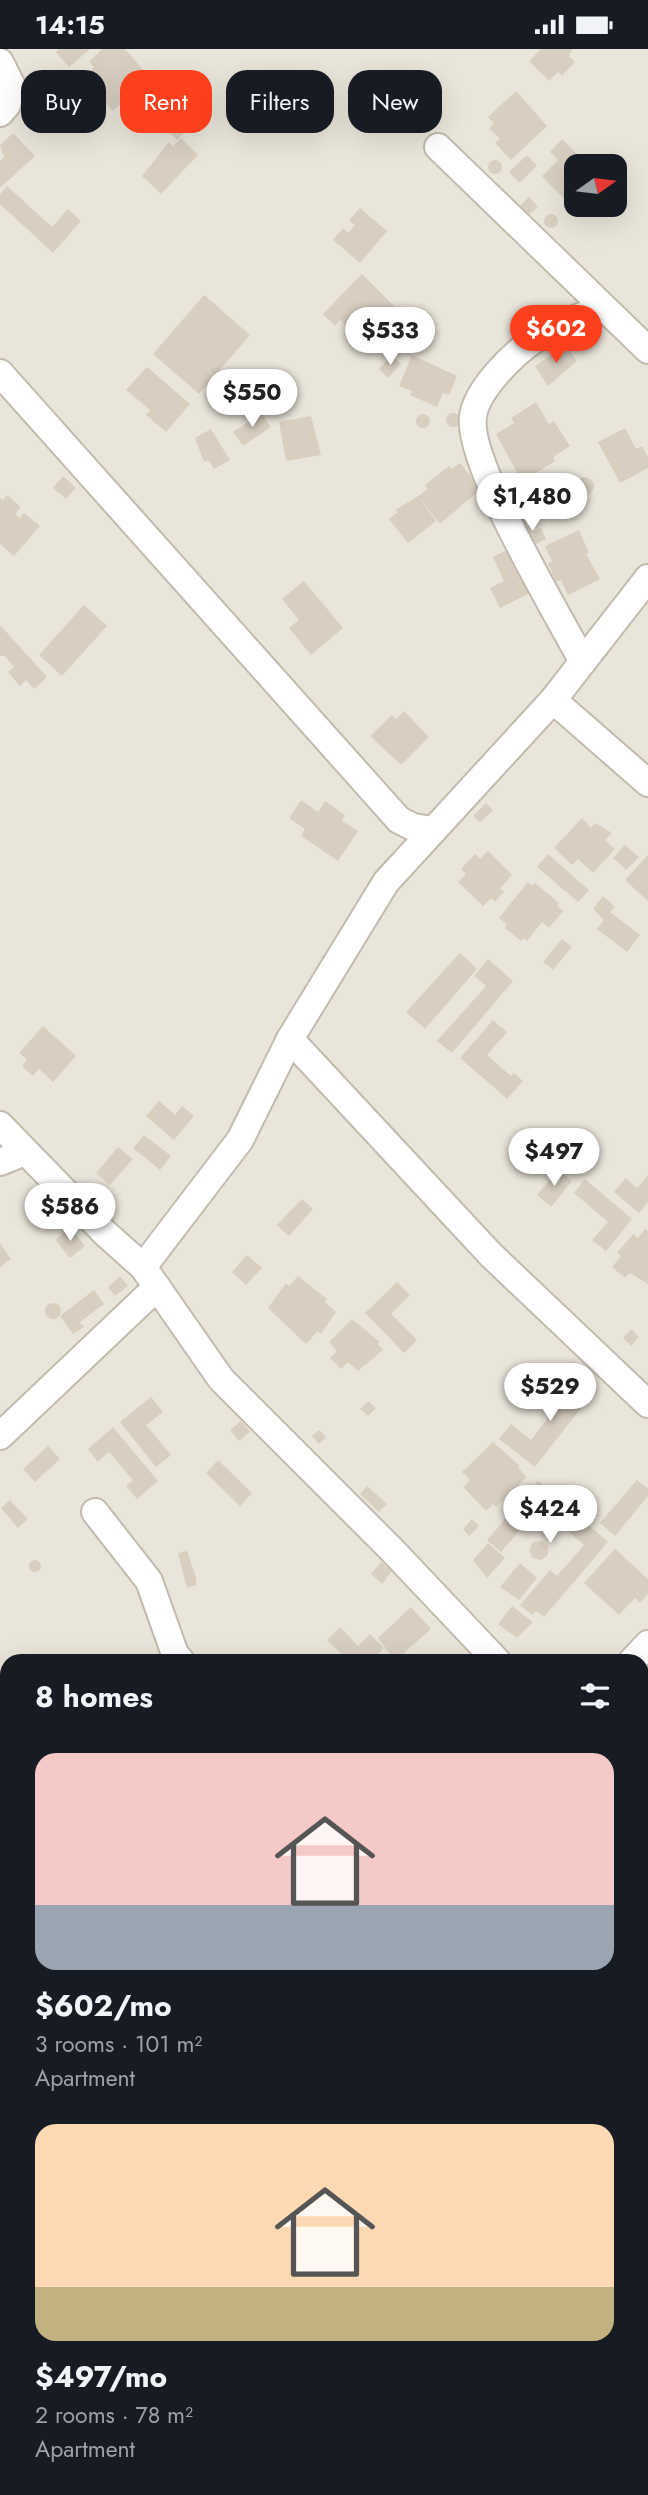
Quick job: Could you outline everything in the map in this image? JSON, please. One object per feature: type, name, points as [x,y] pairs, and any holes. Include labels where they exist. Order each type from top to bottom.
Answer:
[{"type":"street","points":[[0,62],[12,86],[7,105],[0,113]]},
{"type":"street","points":[[438,147],[648,350]]},
{"type":"street","points":[[582,660],[510,528],[477,445],[472,417],[487,384],[535,338],[603,308]]},
{"type":"street","points":[[0,373],[291,702],[400,820],[413,827],[433,830]]},
{"type":"street","points":[[0,1436],[150,1277],[240,1140],[290,1039],[386,882],[553,700],[648,578]]},
{"type":"street","points":[[553,700],[648,783]]},
{"type":"street","points":[[290,1039],[491,1255],[648,1404]]},
{"type":"street","points":[[0,1125],[150,1277],[220,1379],[391,1549],[490,1654]]},
{"type":"street","points":[[0,1162],[25,1151]]},
{"type":"street","points":[[95,1511],[149,1581],[175,1654]]},
{"type":"shaded area","points":[[0,49],[648,49],[648,1654],[0,1654]]},
{"type":"building","points":[[59,49],[90,49],[69,67],[56,52]]},
{"type":"building","points":[[102,49],[125,49],[143,70],[120,70],[120,104],[113,111],[106,105],[106,70],[91,70],[94,67],[89,62]]},
{"type":"building","points":[[541,49],[572,49],[569,56],[575,62],[562,76],[558,72],[549,81],[529,61]]},
{"type":"building","points":[[516,91],[547,126],[511,160],[495,143],[500,139],[489,128],[494,123],[488,117]]},
{"type":"building","points":[[13,133],[35,156],[0,188],[0,161],[4,157],[0,145]]},
{"type":"building","points":[[170,133],[184,133],[177,140]]},
{"type":"building","points":[[181,138],[198,155],[161,194],[142,176],[169,142],[173,146]]},
{"type":"building","points":[[562,139],[577,154],[564,154],[564,199],[542,176],[558,160],[550,152]]},
{"type":"building","points":[[527,155],[537,166],[519,183],[509,172]]},
{"type":"building","points":[[492,160],[498,160],[502,167],[498,174],[492,174],[488,170],[488,164]]},
{"type":"building","points":[[7,186],[52,227],[68,209],[81,221],[53,253],[0,204],[0,194]]},
{"type":"building","points":[[529,197],[538,207],[528,215],[520,206]]},
{"type":"building","points":[[360,208],[387,231],[360,263],[333,240],[343,228],[348,233],[355,225],[349,220]]},
{"type":"building","points":[[548,214],[554,214],[558,221],[554,228],[548,228],[544,224],[544,218]]},
{"type":"building","points":[[362,274],[395,307],[356,347],[346,337],[352,331],[340,320],[335,326],[323,314]]},
{"type":"building","points":[[204,295],[250,335],[199,394],[153,354]]},
{"type":"building","points":[[566,345],[577,361],[548,386],[535,366]]},
{"type":"building","points":[[392,355],[401,364],[388,378],[379,369]]},
{"type":"building","points":[[412,355],[457,376],[449,395],[443,393],[437,407],[410,395],[412,391],[399,386]]},
{"type":"building","points":[[147,367],[190,404],[166,432],[146,415],[150,410],[126,390]]},
{"type":"building","points":[[536,402],[549,424],[554,421],[570,446],[553,457],[555,461],[522,482],[496,434],[514,423],[511,418]]},
{"type":"building","points":[[261,413],[271,427],[243,446],[233,432]]},
{"type":"building","points":[[453,413],[458,415],[458,425],[453,427],[448,425],[446,420],[448,415]]},
{"type":"building","points":[[420,414],[426,414],[430,421],[426,428],[420,428],[416,424],[416,418]]},
{"type":"building","points":[[311,416],[321,455],[286,461],[279,422]]},
{"type":"building","points":[[625,428],[636,449],[642,446],[648,457],[648,468],[620,483],[598,442]]},
{"type":"building","points":[[211,429],[230,460],[214,469],[208,460],[204,462],[195,438]]},
{"type":"building","points":[[460,463],[481,489],[440,524],[420,499],[436,521],[408,543],[389,519],[398,512],[395,510],[428,489],[425,485],[449,466],[451,469]]},
{"type":"building","points":[[63,476],[76,488],[66,499],[53,488]]},
{"type":"building","points":[[585,477],[591,480],[594,486],[591,492],[585,495],[579,492],[576,486],[579,480]]},
{"type":"building","points":[[7,495],[21,507],[15,514],[20,518],[24,513],[40,526],[14,556],[0,544],[0,498],[3,500]]},
{"type":"building","points":[[527,518],[534,532],[541,528],[546,539],[532,546],[519,521]]},
{"type":"building","points":[[579,530],[589,553],[586,554],[600,579],[568,595],[561,580],[556,582],[548,563],[552,561],[545,546]]},
{"type":"building","points":[[509,549],[530,593],[500,608],[490,588],[504,581],[493,557]]},
{"type":"building","points":[[304,581],[343,628],[311,655],[289,628],[299,620],[282,599]]},
{"type":"building","points":[[84,605],[107,626],[62,676],[39,655]]},
{"type":"building","points":[[0,625],[47,677],[34,689],[26,680],[20,686],[8,672],[14,667],[5,656],[0,656]]},
{"type":"building","points":[[404,711],[429,737],[401,765],[370,736],[392,715],[396,719]]},
{"type":"building","points":[[301,800],[318,812],[325,801],[345,815],[342,821],[358,831],[338,861],[301,836],[305,829],[289,818]]},
{"type":"building","points":[[486,803],[493,810],[480,823],[473,816]]},
{"type":"building","points":[[582,818],[591,828],[595,823],[612,833],[605,840],[615,849],[593,873],[578,859],[572,865],[554,848]]},
{"type":"building","points":[[625,845],[639,857],[626,870],[613,858]]},
{"type":"building","points":[[488,851],[512,875],[500,888],[504,892],[495,902],[491,898],[483,906],[458,882],[466,874],[461,869],[475,854],[480,859]]},
{"type":"building","points":[[548,854],[589,890],[578,902],[537,867]]},
{"type":"building","points":[[648,855],[648,901],[625,880]]},
{"type":"building","points":[[528,882],[532,886],[535,883],[559,903],[557,906],[563,911],[549,928],[542,922],[527,941],[523,938],[521,941],[505,928],[507,924],[499,918]]},
{"type":"building","points":[[603,896],[615,907],[610,912],[640,935],[627,952],[597,929],[604,920],[593,909]]},
{"type":"building","points":[[562,939],[572,947],[553,970],[543,962]]},
{"type":"building","points":[[460,953],[477,969],[425,1029],[406,1012]]},
{"type":"building","points":[[488,959],[513,981],[452,1053],[437,1041],[486,986],[474,976]]},
{"type":"building","points":[[493,1020],[507,1032],[487,1055],[511,1076],[514,1073],[523,1081],[507,1099],[460,1058]]},
{"type":"building","points":[[43,1026],[76,1056],[53,1082],[39,1069],[33,1076],[22,1066],[27,1060],[19,1053]]},
{"type":"building","points":[[159,1101],[175,1115],[182,1106],[194,1116],[174,1140],[146,1116]]},
{"type":"building","points":[[144,1135],[171,1156],[160,1170],[133,1148]]},
{"type":"building","points":[[118,1147],[133,1159],[110,1185],[96,1173]]},
{"type":"building","points":[[532,1152],[539,1159],[527,1170],[520,1163]]},
{"type":"building","points":[[558,1170],[572,1181],[551,1207],[537,1195]]},
{"type":"building","points":[[648,1175],[648,1202],[639,1213],[614,1192],[626,1178],[637,1188]]},
{"type":"building","points":[[585,1179],[632,1219],[606,1251],[592,1240],[608,1222],[574,1193]]},
{"type":"building","points":[[302,1199],[313,1209],[289,1236],[277,1225]]},
{"type":"building","points":[[70,1227],[85,1246],[70,1258],[55,1240]]},
{"type":"building","points":[[645,1229],[648,1231],[648,1284],[630,1273],[625,1278],[612,1267],[621,1256],[617,1253],[633,1234],[638,1238]]},
{"type":"building","points":[[0,1243],[11,1259],[0,1267]]},
{"type":"building","points":[[247,1255],[262,1268],[246,1285],[232,1272]]},
{"type":"building","points":[[120,1276],[128,1286],[115,1296],[108,1287]]},
{"type":"building","points":[[298,1276],[327,1299],[325,1302],[336,1312],[321,1334],[318,1331],[306,1344],[268,1308],[286,1283],[289,1286]]},
{"type":"building","points":[[397,1282],[410,1295],[391,1314],[417,1340],[404,1353],[365,1313]]},
{"type":"building","points":[[94,1290],[104,1304],[80,1322],[84,1327],[73,1334],[60,1316]]},
{"type":"building","points":[[53,1303],[59,1305],[59,1317],[53,1319],[47,1317],[45,1311],[47,1305]]},
{"type":"building","points":[[352,1319],[380,1342],[378,1344],[383,1350],[358,1371],[348,1362],[341,1369],[330,1358],[337,1351],[329,1342]]},
{"type":"building","points":[[631,1329],[639,1337],[631,1346],[623,1338]]},
{"type":"building","points":[[571,1374],[594,1391],[535,1467],[499,1439],[511,1424],[531,1440],[564,1398],[557,1392]]},
{"type":"building","points":[[151,1397],[163,1412],[146,1425],[171,1455],[156,1467],[120,1422]]},
{"type":"building","points":[[368,1401],[376,1408],[368,1416],[360,1409]]},
{"type":"building","points":[[241,1421],[250,1432],[239,1441],[230,1430]]},
{"type":"building","points":[[113,1427],[158,1481],[137,1499],[126,1486],[133,1480],[109,1452],[98,1462],[88,1449]]},
{"type":"building","points":[[319,1430],[326,1437],[319,1444],[312,1436]]},
{"type":"building","points":[[493,1442],[520,1466],[518,1468],[527,1477],[496,1507],[493,1504],[486,1511],[463,1487],[470,1480],[462,1472]]},
{"type":"building","points":[[48,1446],[60,1459],[35,1482],[23,1469]]},
{"type":"building","points":[[218,1460],[252,1493],[240,1506],[206,1473]]},
{"type":"building","points":[[637,1480],[648,1489],[648,1496],[615,1536],[600,1523]]},
{"type":"building","points":[[538,1481],[608,1542],[544,1617],[536,1611],[532,1615],[520,1605],[550,1570],[557,1576],[584,1545],[540,1507],[501,1552],[487,1540]]},
{"type":"building","points":[[367,1486],[387,1504],[379,1512],[360,1494]]},
{"type":"building","points":[[10,1500],[28,1519],[18,1528],[1,1508]]},
{"type":"building","points":[[472,1519],[479,1526],[469,1536],[463,1529]]},
{"type":"building","points":[[542,1541],[548,1546],[548,1555],[541,1560],[533,1558],[529,1550],[533,1542]]},
{"type":"building","points":[[488,1543],[505,1558],[487,1578],[473,1560]]},
{"type":"building","points":[[615,1549],[648,1579],[648,1594],[640,1603],[635,1598],[619,1615],[584,1583]]},
{"type":"building","points":[[187,1551],[196,1585],[187,1588],[178,1553]]},
{"type":"building","points":[[35,1560],[41,1566],[35,1572],[29,1566]]},
{"type":"building","points":[[381,1562],[392,1571],[382,1584],[371,1574]]},
{"type":"building","points":[[520,1563],[537,1578],[519,1600],[500,1587]]},
{"type":"building","points":[[512,1606],[533,1622],[517,1638],[498,1624]]},
{"type":"building","points":[[411,1607],[431,1629],[403,1654],[390,1654],[378,1638]]},
{"type":"building","points":[[340,1627],[358,1646],[370,1634],[384,1648],[378,1654],[341,1654],[327,1640]]}]
